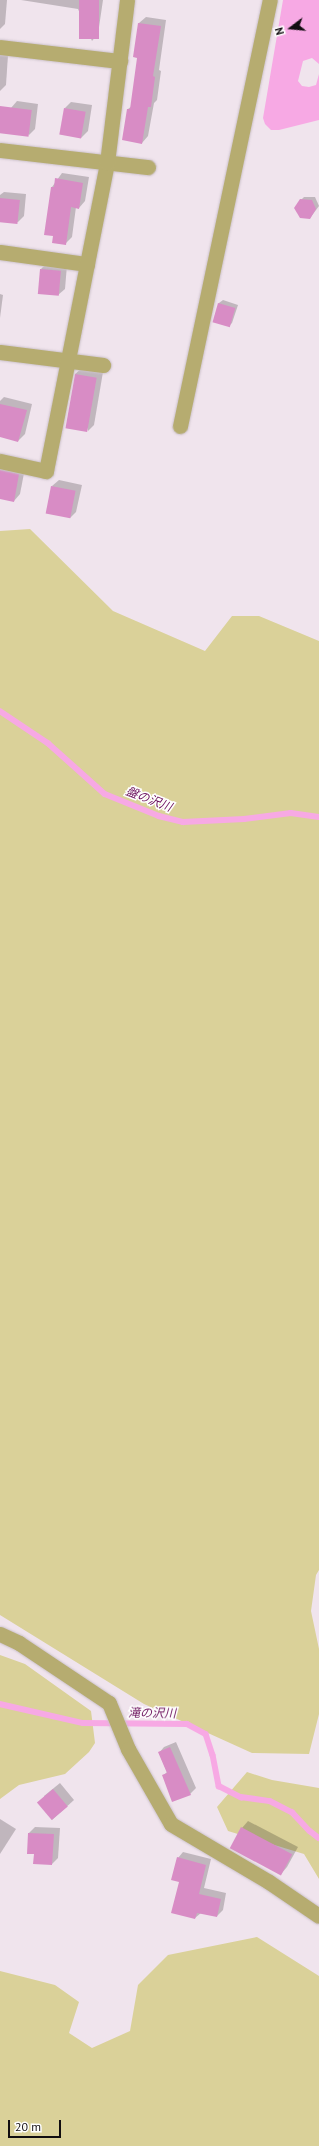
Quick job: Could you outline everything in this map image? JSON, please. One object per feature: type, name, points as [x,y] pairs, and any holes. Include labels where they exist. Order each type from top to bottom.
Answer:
[{"type":"street","points":[[0,461],[46,471],[107,163],[127,0]]},
{"type":"street","points":[[180,426],[270,0]]},
{"type":"street","points":[[0,47],[120,61]]},
{"type":"street","points":[[0,150],[148,168]]},
{"type":"street","points":[[0,252],[87,264]]},
{"type":"street","points":[[0,352],[103,365]]},
{"type":"street","points":[[0,1634],[19,1643],[109,1703],[128,1749],[171,1824],[269,1882],[319,1916]]},
{"type":"shaded area","points":[[283,0],[319,0],[319,64],[312,58],[303,61],[298,81],[302,86],[309,87],[316,85],[319,74],[319,120],[279,130],[271,130],[265,124],[263,118]]},
{"type":"shaded area","points":[[30,529],[113,611],[205,651],[232,616],[259,616],[319,641],[319,1570],[316,1575],[311,1611],[319,1649],[319,1714],[309,1754],[252,1753],[144,1704],[0,1615],[0,531]]},
{"type":"shaded area","points":[[0,1655],[25,1664],[91,1711],[95,1743],[89,1752],[65,1774],[19,1785],[0,1799]]},
{"type":"shaded area","points":[[247,1772],[272,1780],[319,1788],[319,1879],[304,1854],[228,1831],[217,1807]]},
{"type":"shaded area","points":[[257,1937],[319,1976],[319,2146],[0,2146],[0,1971],[55,1985],[79,2002],[69,2033],[92,2048],[130,2031],[138,1985],[168,1955]]},
{"type":"building","points":[[79,0],[99,0],[99,39],[79,39]]},
{"type":"building","points":[[138,23],[161,26],[153,76],[155,77],[151,107],[148,107],[142,144],[122,140],[127,109],[130,109],[137,58],[133,57]]},
{"type":"building","points":[[0,106],[32,110],[28,137],[0,133]]},
{"type":"building","points":[[64,108],[86,112],[81,138],[59,135]]},
{"type":"building","points":[[55,178],[83,183],[79,209],[71,207],[66,245],[52,243],[53,236],[44,235],[51,187],[54,187]]},
{"type":"building","points":[[0,198],[20,200],[17,224],[0,222]]},
{"type":"building","points":[[300,199],[312,200],[316,209],[310,219],[300,218],[294,208]]},
{"type":"building","points":[[40,269],[61,271],[59,296],[38,294]]},
{"type":"building","points":[[218,303],[235,308],[230,327],[212,322]]},
{"type":"building","points":[[75,374],[97,378],[87,432],[65,428]]},
{"type":"building","points":[[0,404],[27,410],[18,442],[0,437]]},
{"type":"building","points":[[0,470],[19,474],[14,502],[0,499]]},
{"type":"building","points":[[51,486],[76,491],[70,518],[46,513]]},
{"type":"building","points":[[170,1747],[191,1795],[172,1802],[162,1775],[167,1773],[158,1752]]},
{"type":"building","points":[[53,1789],[68,1807],[52,1820],[37,1802]]},
{"type":"building","points":[[241,1827],[292,1854],[281,1875],[230,1848]]},
{"type":"building","points":[[28,1833],[54,1834],[52,1865],[33,1864],[34,1854],[27,1854]]},
{"type":"building","points":[[177,1857],[206,1865],[199,1894],[221,1899],[217,1917],[197,1913],[195,1919],[171,1913],[179,1882],[171,1880]]},
{"type":"waterway","name":"盤の沢川","points":[[0,711],[48,743],[105,794],[159,816],[183,822],[244,819],[291,813],[319,817]]},
{"type":"waterway","name":"滝の沢川","points":[[0,1704],[83,1723],[187,1724],[206,1734],[213,1755],[219,1786],[241,1797],[270,1801],[292,1812],[310,1831],[319,1838]]}]
